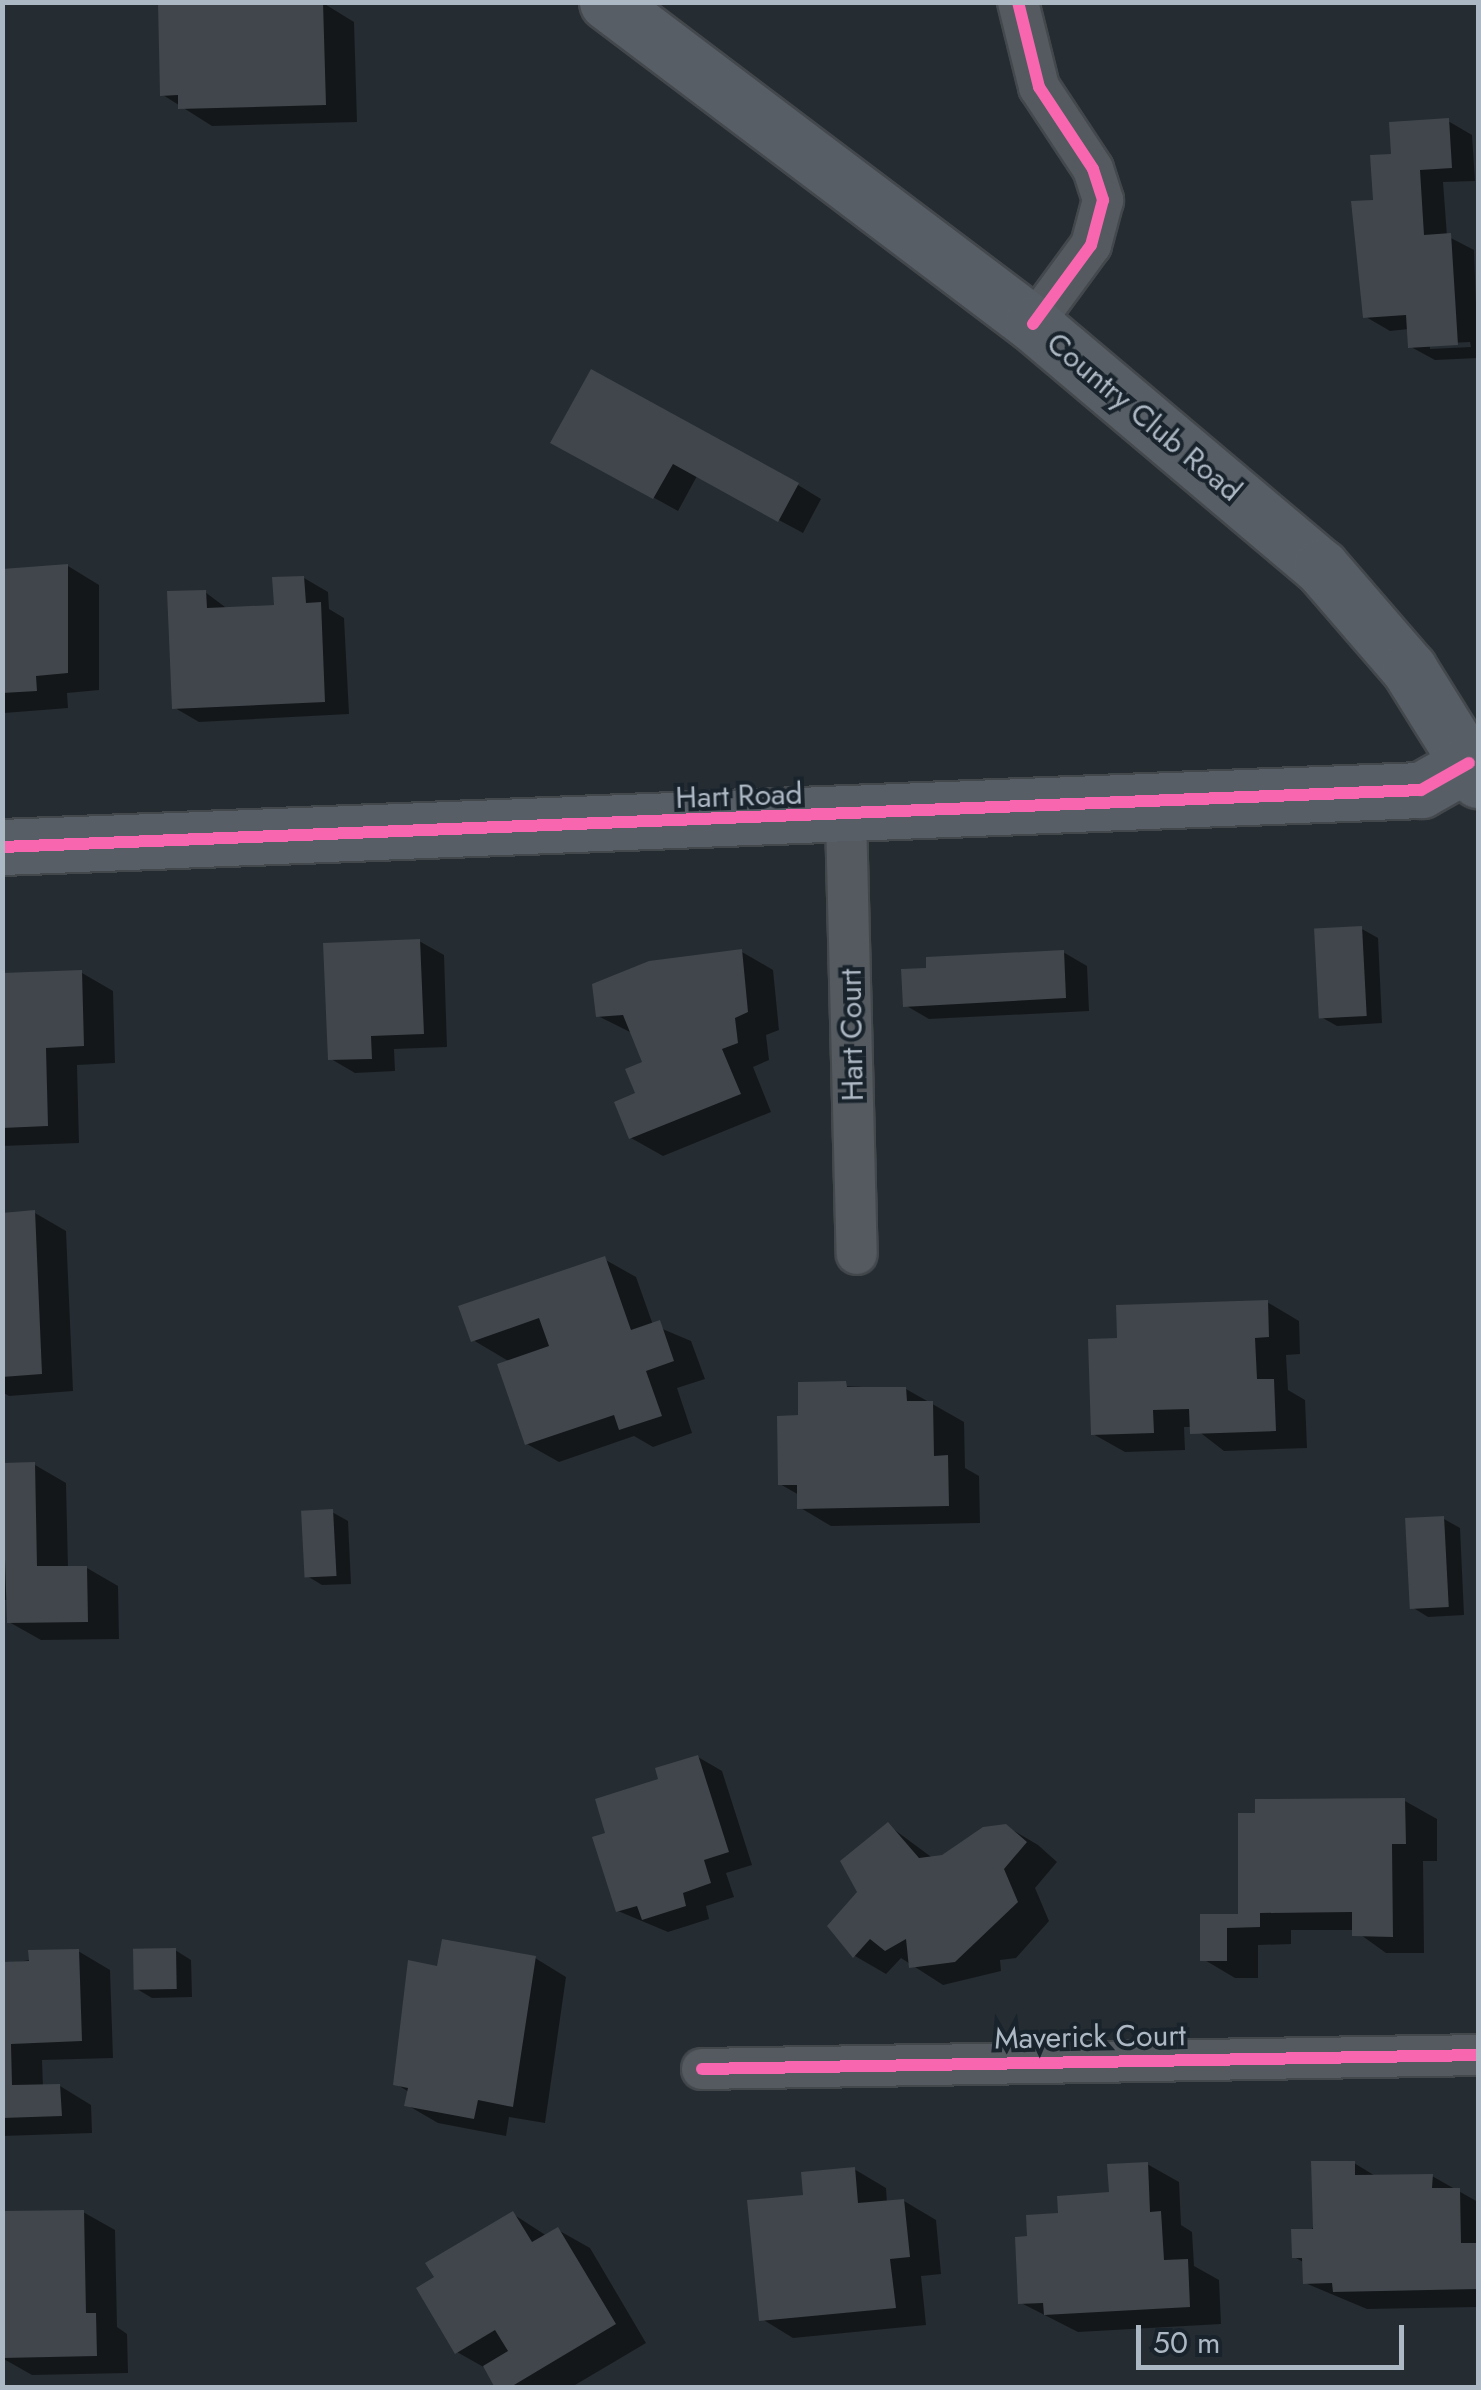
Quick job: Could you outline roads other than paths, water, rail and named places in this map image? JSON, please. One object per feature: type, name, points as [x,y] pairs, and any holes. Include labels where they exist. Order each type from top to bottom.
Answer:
[{"type":"street","name":"Country Club Road","points":[[608,2],[1033,324],[1321,567],[1410,669],[1474,772]]},
{"type":"street","points":[[1018,2],[1040,86],[1094,169],[1103,200],[1091,245],[1033,324]]},
{"type":"street","name":"Hart Road","points":[[2,848],[846,817],[1421,790],[1474,772]]},
{"type":"street","name":"Hart Court","points":[[846,817],[857,1254]]},
{"type":"street","name":"Maverick Court","points":[[702,2069],[1478,2054]]}]
